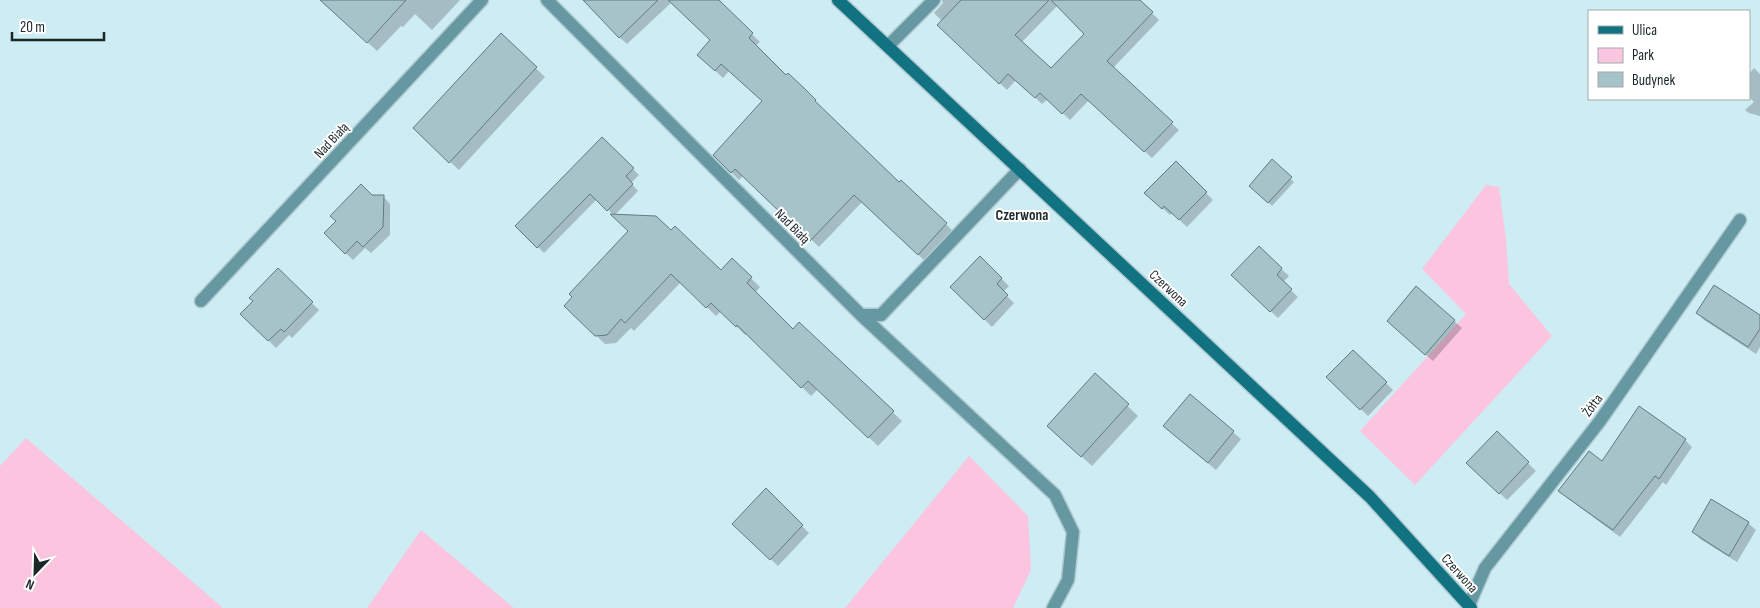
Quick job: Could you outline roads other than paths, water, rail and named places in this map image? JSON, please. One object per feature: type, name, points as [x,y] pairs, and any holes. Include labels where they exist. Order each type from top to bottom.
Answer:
[{"type":"main road","name":"Czerwona","points":[[838,0],[1370,497],[1470,607]]},
{"type":"street","name":"Nad Białą","points":[[201,301],[482,0]]},
{"type":"street","name":"Nad Białą","points":[[547,0],[861,315],[1056,495],[1073,532],[1068,580],[1053,608]]},
{"type":"street","points":[[888,46],[934,0]]},
{"type":"street","points":[[861,315],[881,315],[1020,169]]},
{"type":"street","name":"Żółta","points":[[1470,607],[1485,568],[1600,421],[1740,220]]},
{"type":"district","name":"Czerwona","points":[[1022,215]]}]
